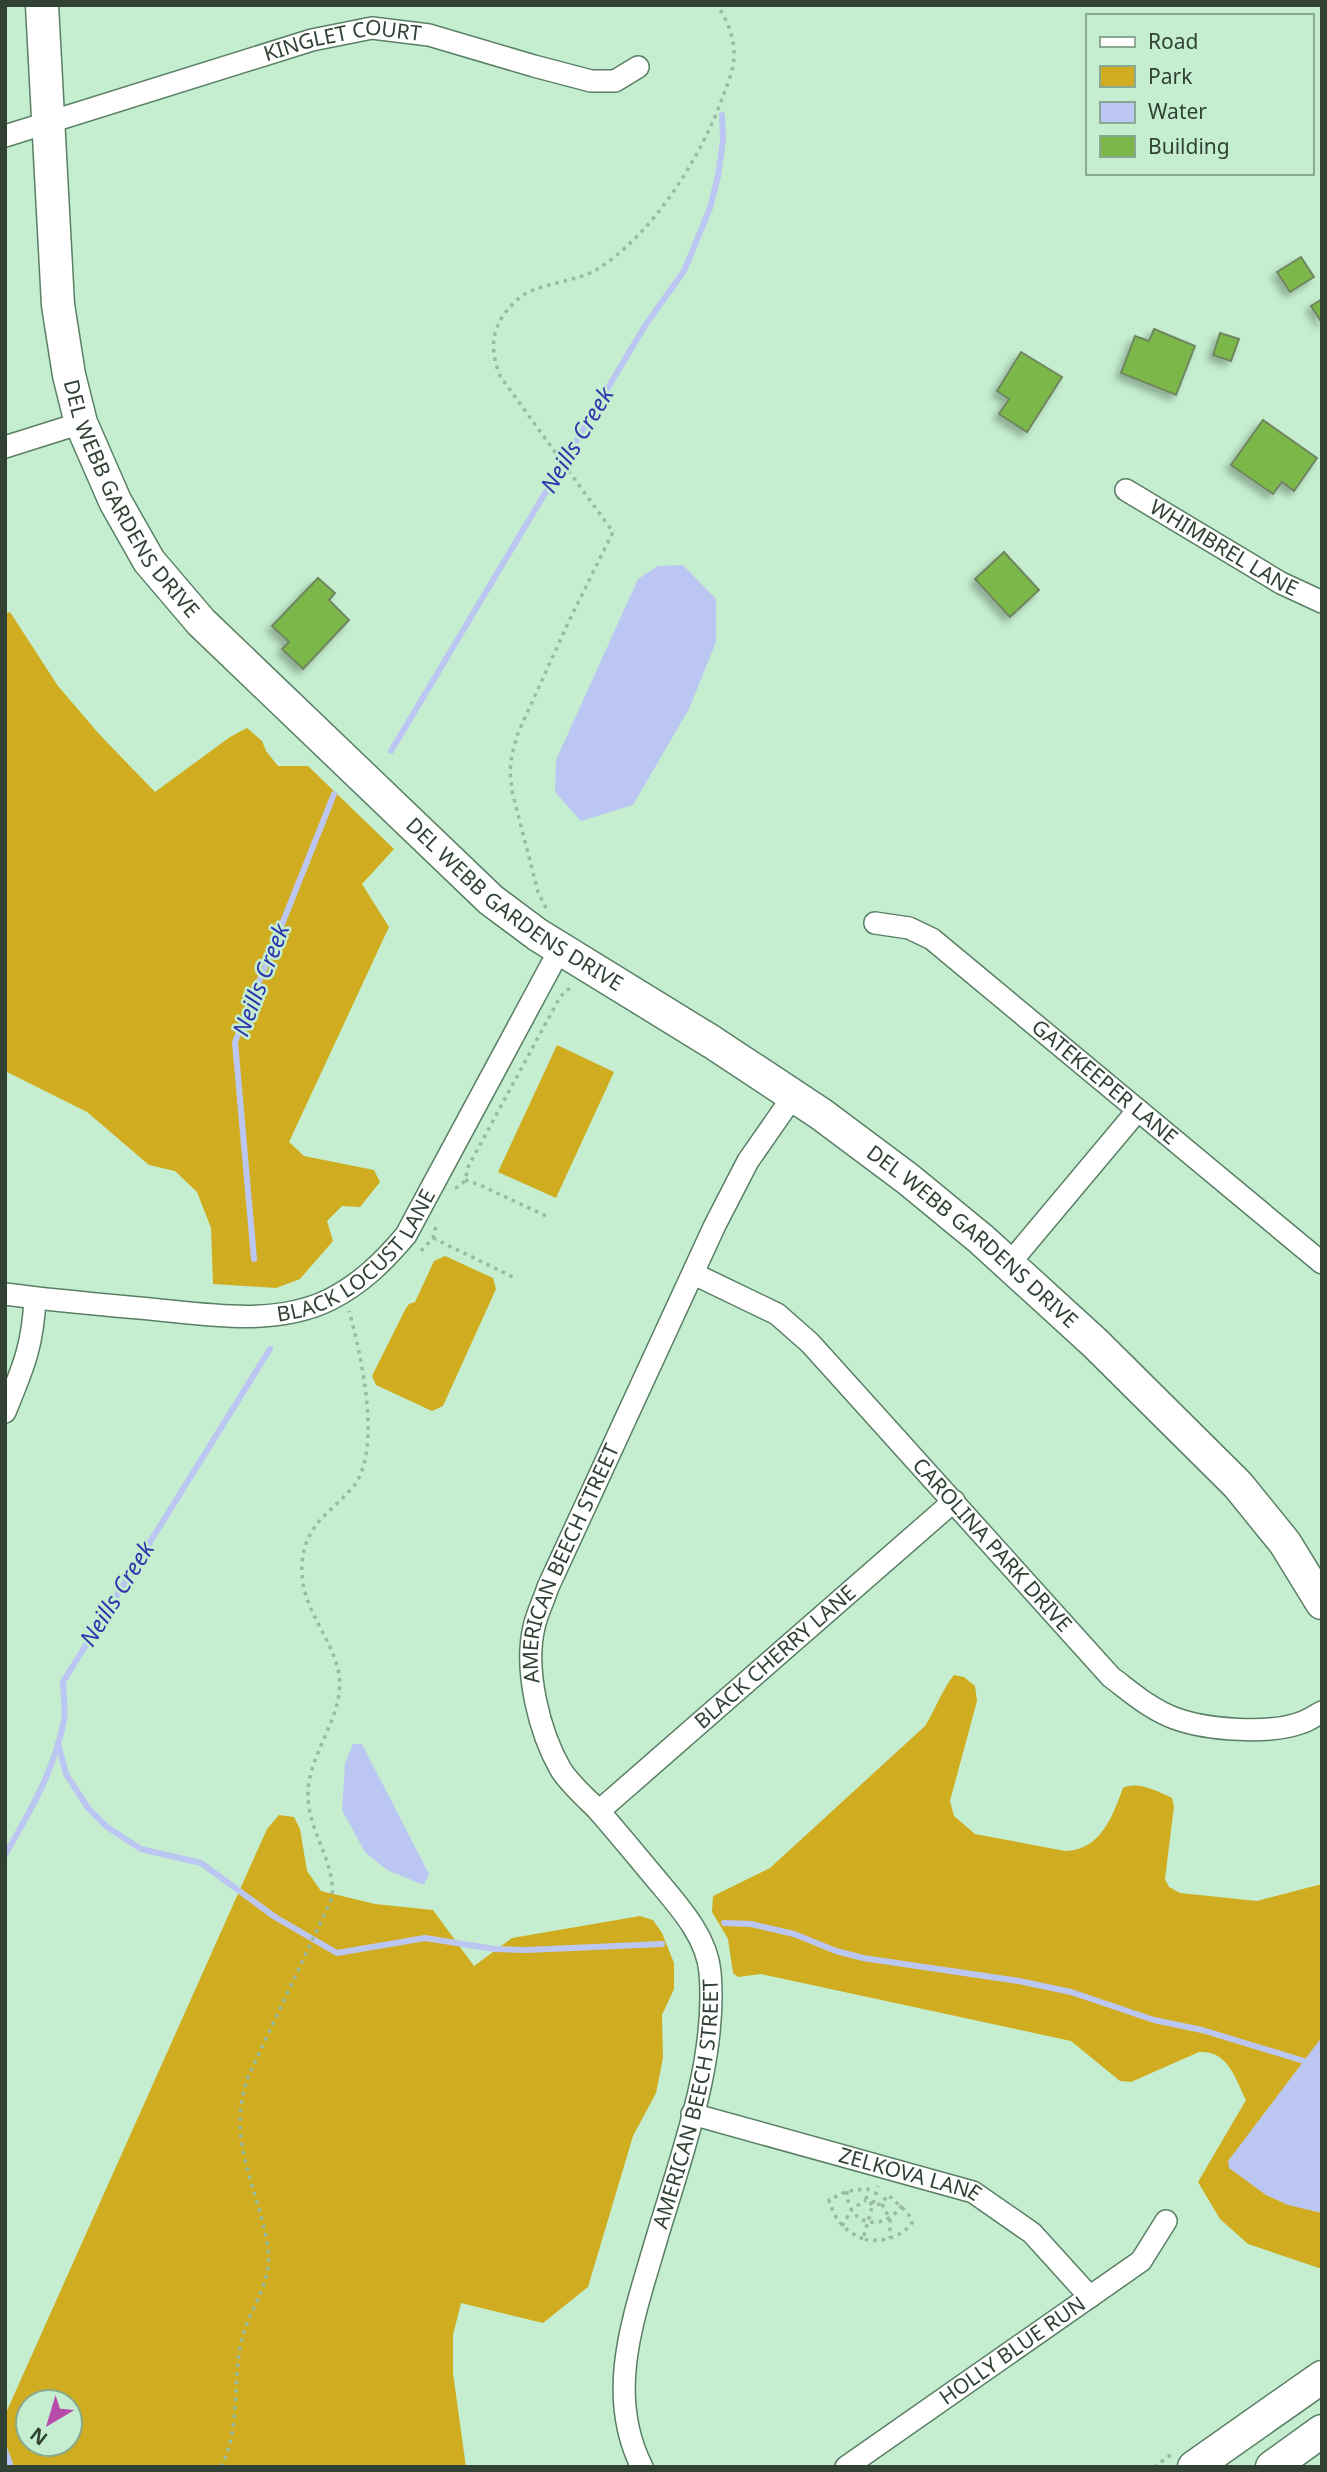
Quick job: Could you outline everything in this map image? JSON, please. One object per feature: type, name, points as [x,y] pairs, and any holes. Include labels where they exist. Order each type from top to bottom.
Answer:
[{"type":"street","name":"DEL WEBB GARDENS DRIVE","points":[[42,5],[58,305],[69,375],[81,423],[115,501],[149,561],[201,622],[491,900],[560,949],[794,1095],[908,1179],[1009,1264],[1096,1343],[1238,1485],[1286,1543],[1322,1603]]},
{"type":"street","name":"KINGLET COURT","points":[[5,136],[312,40],[372,28],[429,35],[591,81],[615,81],[638,67]]},
{"type":"street","points":[[5,447],[81,423]]},
{"type":"street","name":"WHIMBREL LANE","points":[[1126,490],[1281,583],[1322,602]]},
{"type":"street","name":"GATEKEEPER LANE","points":[[875,923],[909,928],[932,939],[1322,1263]]},
{"type":"street","name":"BLACK LOCUST LANE","points":[[5,1294],[252,1317],[298,1311],[328,1300],[359,1282],[383,1262],[406,1235],[560,949]]},
{"type":"street","name":"AMERICAN BEECH STREET","points":[[642,2467],[635,2453],[624,2409],[624,2367],[631,2327],[692,2114],[710,2037],[713,2003],[709,1956],[685,1913],[562,1771],[539,1722],[532,1675],[534,1628],[548,1587],[715,1225],[748,1161],[794,1095]]},
{"type":"street","points":[[1009,1264],[1138,1110]]},
{"type":"street","name":"CAROLINA PARK DRIVE","points":[[694,1274],[777,1314],[810,1343],[1111,1677],[1140,1700],[1173,1718],[1205,1727],[1253,1730],[1301,1723],[1322,1712]]},
{"type":"street","points":[[5,1412],[26,1361],[33,1334],[35,1298]]},
{"type":"street","name":"BLACK CHERRY LANE","points":[[599,1811],[954,1501]]},
{"type":"street","name":"ZELKOVA LANE","points":[[692,2114],[973,2192],[1032,2233],[1090,2297]]},
{"type":"street","name":"HOLLY BLUE RUN","points":[[846,2467],[1141,2261],[1166,2221]]},
{"type":"street","points":[[1194,2467],[1322,2377]]},
{"type":"street","points":[[1272,2467],[1322,2431]]},
{"type":"path","points":[[552,913],[538,892],[522,835],[512,791],[512,754],[518,733],[613,532],[500,376],[493,359],[492,341],[498,323],[520,297],[594,271],[612,259],[673,193],[695,161],[712,129],[732,72],[734,52],[731,35],[717,5]]},
{"type":"path","points":[[455,1188],[460,1187],[465,1180],[468,1167],[560,998],[567,990],[577,986],[578,979]]},
{"type":"path","points":[[465,1180],[516,1205],[546,1216]]},
{"type":"path","points":[[421,1252],[433,1238],[437,1221]]},
{"type":"path","points":[[433,1238],[485,1260],[517,1279]]},
{"type":"path","points":[[221,2467],[231,2442],[243,2335],[265,2286],[268,2271],[265,2233],[240,2141],[239,2109],[248,2077],[329,1908],[332,1881],[310,1815],[308,1790],[309,1776],[330,1721],[340,1682],[334,1658],[308,1603],[302,1565],[309,1538],[317,1525],[353,1487],[364,1466],[367,1432],[365,1387],[349,1309],[355,1305]]},
{"type":"path","points":[[863,2239],[879,2184]]},
{"type":"path","points":[[841,2226],[852,2209],[866,2200],[868,2189],[847,2191],[830,2200],[841,2226],[863,2239],[879,2241],[900,2235],[912,2222],[902,2205],[888,2195],[881,2204],[873,2205],[866,2200]]},
{"type":"path","points":[[847,2191],[852,2209],[868,2222],[883,2223],[890,2220],[902,2205]]},
{"type":"path","points":[[881,2204],[890,2220],[890,2238]]},
{"type":"green space","points":[[10,612],[58,686],[99,734],[155,792],[230,737],[247,728],[262,741],[278,766],[308,766],[394,849],[362,884],[389,927],[289,1142],[304,1156],[374,1170],[380,1182],[360,1207],[342,1206],[327,1221],[333,1241],[300,1279],[276,1288],[213,1284],[211,1228],[197,1192],[175,1171],[149,1165],[87,1112],[5,1071],[5,614]]},
{"type":"green space","points":[[557,1045],[614,1072],[556,1198],[498,1172]]},
{"type":"green space","points":[[445,1256],[493,1278],[496,1289],[443,1406],[432,1411],[376,1385],[372,1376],[405,1310],[409,1304],[415,1302],[434,1261]]},
{"type":"green space","points":[[954,1675],[964,1677],[975,1686],[977,1701],[950,1801],[954,1816],[975,1834],[1065,1851],[1077,1849],[1088,1845],[1103,1830],[1123,1788],[1141,1786],[1172,1798],[1174,1806],[1165,1879],[1169,1887],[1180,1893],[1257,1901],[1322,1884],[1322,2269],[1248,2244],[1220,2219],[1198,2182],[1246,2100],[1229,2067],[1217,2056],[1199,2052],[1131,2082],[1120,2081],[1071,2041],[761,1974],[738,1977],[733,1973],[728,1939],[712,1912],[713,1896],[770,1868],[925,1726]]},
{"type":"green space","points":[[279,1815],[294,1817],[300,1829],[307,1871],[321,1891],[375,1904],[433,1910],[474,1966],[512,1938],[640,1916],[653,1920],[662,1933],[674,1963],[674,1989],[662,2015],[663,2058],[656,2093],[633,2136],[588,2287],[543,2323],[461,2303],[453,2335],[453,2373],[466,2467],[5,2467],[5,2415],[14,2395],[14,2458],[84,2458],[84,2388],[17,2388],[267,1829]]},
{"type":"water","points":[[683,565],[716,599],[716,642],[689,709],[633,805],[581,821],[555,792],[556,760],[638,579],[658,566]]},
{"type":"water","points":[[353,1744],[362,1744],[429,1874],[424,1885],[387,1870],[365,1852],[342,1810],[345,1763]]},
{"type":"water","points":[[1322,2037],[1322,2213],[1288,2205],[1266,2195],[1229,2168],[1228,2161]]},
{"type":"building","points":[[1301,257],[1314,277],[1290,292],[1277,272]]},
{"type":"building","points":[[1322,299],[1322,323],[1311,306]]},
{"type":"building","points":[[1154,329],[1195,346],[1176,395],[1121,373],[1135,336],[1149,341]]},
{"type":"building","points":[[1220,333],[1239,339],[1231,361],[1213,355]]},
{"type":"building","points":[[1021,352],[1062,377],[1027,432],[999,414],[1009,399],[997,391]]},
{"type":"building","points":[[1263,420],[1317,458],[1294,491],[1282,482],[1273,494],[1231,465]]},
{"type":"building","points":[[1004,552],[1039,590],[1010,617],[975,579]]},
{"type":"building","points":[[318,578],[335,593],[329,600],[349,620],[303,669],[282,649],[289,642],[272,626]]},
{"type":"waterway","name":"Neills Creek","points":[[391,751],[646,324],[684,271],[710,208],[718,176],[723,140],[722,115]]},
{"type":"waterway","name":"Neills Creek","points":[[254,1259],[235,1042],[334,794]]},
{"type":"waterway","name":"Neills Creek","points":[[5,1855],[32,1806],[54,1756],[65,1715],[63,1682],[270,1349]]},
{"type":"waterway","points":[[58,1743],[66,1774],[88,1808],[107,1827],[141,1849],[201,1863],[275,1917],[337,1953],[425,1938],[495,1949],[526,1950],[662,1944]]},
{"type":"waterway","points":[[724,1923],[751,1924],[794,1934],[836,1951],[863,1958],[1019,1981],[1071,1992],[1154,2020],[1202,2030],[1304,2061],[1322,2075]]},
{"type":"waterway","name":"Neills Creek","points":[[5,2450],[11,2467]]}]
